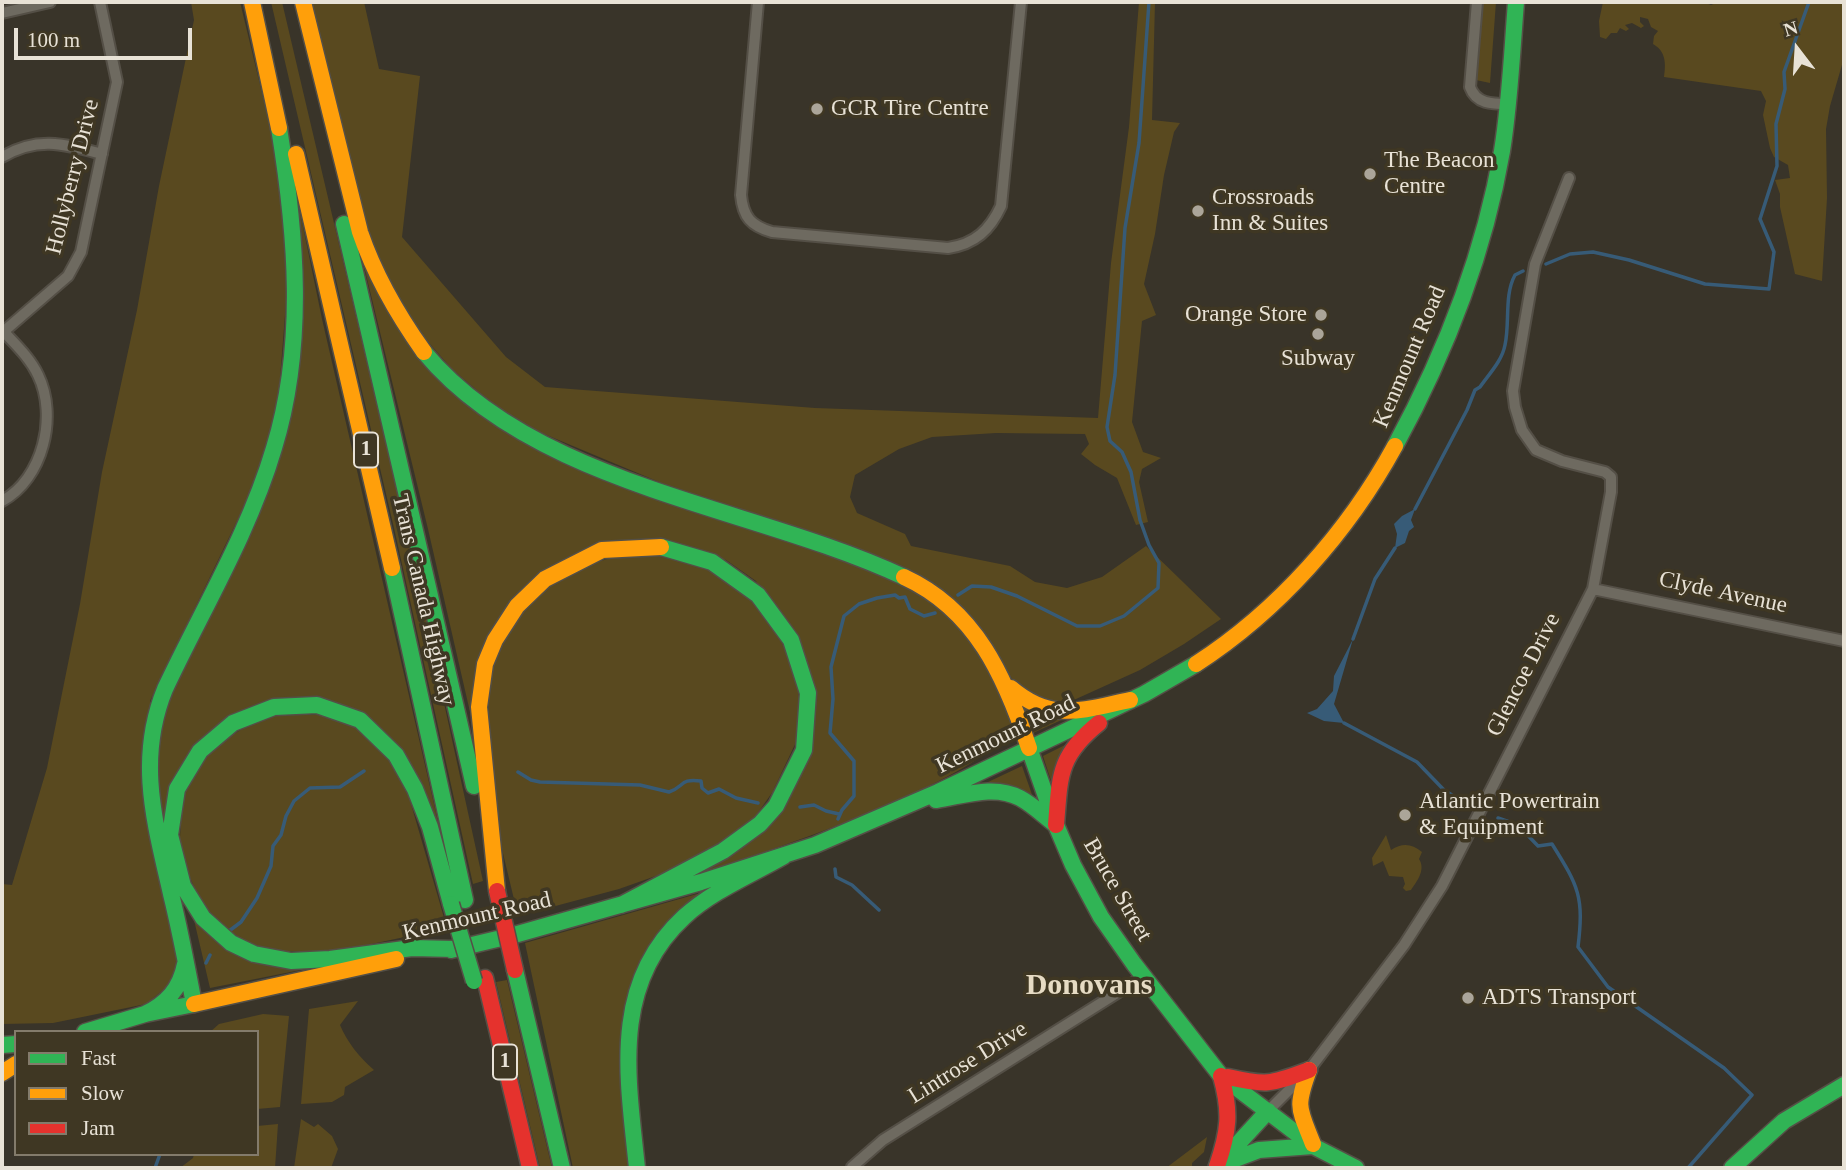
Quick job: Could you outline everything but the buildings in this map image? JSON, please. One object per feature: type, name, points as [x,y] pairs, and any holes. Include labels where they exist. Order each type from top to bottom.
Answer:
[{"type":"main road","points":[[199,1003],[185,958],[152,796],[149,769],[150,733],[169,681],[263,481],[284,411],[296,332],[296,267],[286,171],[252,2]]},
{"type":"main road","name":"Trans Canada Highway","points":[[261,2],[404,617],[458,902],[530,1168]]},
{"type":"main road","name":"Trans Canada Highway","points":[[294,2],[562,1168]]},
{"type":"main road","name":"Bruce Street","points":[[303,2],[345,178],[365,249],[396,313],[417,344],[441,372],[503,423],[570,457],[867,562],[924,585],[962,615],[985,645],[1017,710],[1056,825],[1073,865],[1101,917],[1221,1076],[1313,1146],[1356,1168]]},
{"type":"main road","name":"Kenmount Road","points":[[92,1030],[145,1014],[525,932],[784,856],[915,803],[1130,700],[1198,663],[1269,607],[1338,533],[1378,477],[1415,413],[1462,296],[1495,185],[1508,104],[1516,2]]},
{"type":"main road","points":[[497,891],[479,726],[481,685],[491,647],[523,598],[553,572],[600,551],[629,545],[652,545],[690,553],[724,567],[738,576],[768,604],[782,622],[799,659],[808,700],[808,719],[802,754],[794,775],[776,806],[763,821],[707,862],[646,890],[621,905]]},
{"type":"main road","points":[[1002,678],[1029,704],[1046,710],[1073,711],[1130,700]]},
{"type":"main road","points":[[1056,825],[1062,768],[1069,750],[1090,729],[1130,700]]},
{"type":"main road","points":[[199,1003],[173,862],[170,836],[175,796],[189,764],[203,745],[222,729],[250,714],[285,706],[318,706],[358,720],[381,737],[408,776],[458,902]]},
{"type":"main road","points":[[915,803],[1002,792],[1023,799],[1056,825]]},
{"type":"main road","points":[[637,1168],[627,1039],[631,1008],[646,963],[663,939],[690,913],[784,856]]},
{"type":"main road","points":[[173,862],[186,892],[203,920],[232,944],[257,955],[285,960],[316,961],[408,948],[454,949]]},
{"type":"main road","points":[[145,1014],[174,994],[182,979],[185,958]]},
{"type":"main road","points":[[1216,1167],[1227,1137],[1230,1115],[1221,1076],[1270,1084],[1309,1070]]},
{"type":"main road","points":[[1216,1167],[1259,1150],[1313,1146],[1299,1107],[1300,1095],[1309,1070]]},
{"type":"main road","points":[[1732,1168],[1766,1133],[1812,1102],[1844,1085]]},
{"type":"main road","name":"Glencoe Drive","points":[[1216,1167],[1268,1111]]},
{"type":"street","points":[[2,13],[50,2]]},
{"type":"street","name":"Hollyberry Drive","points":[[3,332],[58,286],[75,265],[85,236],[117,82],[100,2]]},
{"type":"street","points":[[758,2],[741,195],[745,215],[751,224],[772,232],[948,248],[980,237],[1002,206],[1021,2]]},
{"type":"street","points":[[1477,2],[1470,87],[1473,95],[1480,100],[1508,104]]},
{"type":"street","points":[[2,157],[23,147],[48,143],[102,154]]},
{"type":"street","name":"Glencoe Drive","points":[[1268,1111],[1309,1070],[1404,945],[1442,886],[1593,589],[1611,492],[1611,477],[1605,472],[1562,461],[1535,450],[1519,423],[1513,391],[1535,264],[1569,178]]},
{"type":"street","points":[[2,501],[18,490],[34,467],[44,438],[47,406],[38,375],[29,360],[3,332]]},
{"type":"street","name":"Clyde Avenue","points":[[1593,589],[1844,641]]},
{"type":"street","name":"Lintrose Drive","points":[[852,1167],[883,1140],[1144,976]]},
{"type":"shaded area","points":[[191,2],[240,2],[271,130],[289,264],[278,405],[251,492],[150,701],[177,960],[172,983],[146,1004],[53,1023],[2,1024],[2,884],[12,885],[47,768],[80,604],[102,472],[194,20]]},
{"type":"shaded area","points":[[271,2],[282,2],[405,525],[483,881],[473,884],[394,528]]},
{"type":"shaded area","points":[[310,2],[364,2],[379,69],[420,76],[402,237],[506,357],[545,387],[815,408],[1098,418],[1111,263],[1129,127],[1139,2],[1155,2],[1152,120],[1180,123],[1174,132],[1164,175],[1144,284],[1156,315],[1142,321],[1132,422],[1143,452],[1161,458],[1142,469],[1139,482],[1148,522],[1136,525],[1117,478],[1081,454],[1089,444],[1085,434],[996,433],[932,437],[899,449],[855,475],[850,497],[857,513],[905,534],[911,546],[1010,566],[1035,582],[1067,588],[1102,577],[1146,546],[1221,619],[1140,670],[1065,704],[1048,703],[1020,690],[963,609],[513,421],[427,348],[373,255]]},
{"type":"shaded area","points":[[1483,2],[1496,2],[1490,83],[1476,80]]},
{"type":"shaded area","points":[[1603,2],[1703,2],[1711,5],[1718,2],[1844,2],[1844,58],[1826,129],[1827,198],[1822,281],[1795,274],[1775,180],[1790,178],[1788,165],[1774,157],[1770,148],[1763,115],[1766,101],[1761,91],[1664,77],[1664,58],[1653,44],[1658,31],[1651,27],[1648,19],[1640,17],[1644,26],[1641,28],[1632,23],[1625,25],[1629,29],[1626,31],[1620,28],[1606,39],[1600,37],[1599,21]]},
{"type":"shaded area","points":[[293,178],[322,319],[443,843],[361,714],[228,716],[163,823],[156,752],[161,717],[283,439]]},
{"type":"shaded area","points":[[360,250],[373,279],[507,432],[903,581],[974,638],[1013,726],[994,747],[961,769],[919,791],[821,832],[703,872],[749,842],[814,704],[756,581],[726,560],[652,538],[518,596],[473,725]]},
{"type":"shaded area","points":[[639,550],[694,560],[756,598],[794,664],[802,718],[790,767],[748,827],[684,866],[619,889],[518,916],[495,820],[487,683],[512,622],[562,572]]},
{"type":"shaded area","points":[[1020,704],[1068,717],[1033,733]]},
{"type":"shaded area","points":[[312,713],[355,727],[387,757],[409,797],[447,928],[334,952],[274,951],[243,941],[204,910],[179,852],[183,792],[205,752],[263,716]]},
{"type":"shaded area","points":[[1065,745],[1055,793],[1043,756]]},
{"type":"shaded area","points":[[1022,766],[1035,803],[971,790]]},
{"type":"shaded area","points":[[1386,835],[1391,850],[1407,845],[1422,852],[1419,859],[1421,871],[1411,890],[1406,891],[1403,888],[1403,877],[1389,876],[1383,861],[1373,866],[1372,858]]},
{"type":"shaded area","points":[[718,888],[638,968],[634,1168],[573,1168],[525,943]]},
{"type":"shaded area","points":[[194,920],[311,968],[210,988]]},
{"type":"shaded area","points":[[507,980],[552,1168],[540,1168],[496,982]]},
{"type":"shaded area","points":[[358,1001],[340,1025],[354,1049],[374,1070],[345,1087],[344,1095],[332,1102],[301,1104],[309,1009]]},
{"type":"shaded area","points":[[263,1014],[289,1016],[280,1107],[259,1109],[259,1030],[212,1030],[219,1024]]},
{"type":"shaded area","points":[[301,1119],[314,1127],[318,1124],[332,1136],[338,1149],[331,1168],[294,1168]]},
{"type":"shaded area","points":[[278,1124],[275,1168],[180,1168],[194,1156],[259,1156],[259,1126]]},
{"type":"shaded area","points":[[1207,1137],[1204,1152],[1192,1163],[1192,1168],[1166,1168]]},
{"type":"water","points":[[1415,509],[1411,520],[1414,527],[1409,531],[1405,543],[1395,548],[1397,534],[1394,524]]},
{"type":"water","points":[[1353,639],[1334,704],[1344,723],[1324,721],[1307,713],[1317,709],[1333,691],[1334,676]]},
{"type":"waterway","points":[[958,595],[972,586],[991,587],[1017,596],[1077,626],[1100,626],[1124,616],[1158,588],[1159,563],[1140,520],[1131,472],[1122,452],[1110,441],[1107,427],[1115,375],[1125,228],[1139,143],[1149,2]]},
{"type":"waterway","points":[[1546,264],[1570,254],[1593,252],[1629,260],[1705,284],[1769,289],[1774,252],[1760,219],[1777,166],[1776,124],[1785,89],[1784,72],[1809,2]]},
{"type":"waterway","points":[[1415,509],[1475,390],[1480,387],[1501,356],[1505,345],[1512,283],[1515,275],[1523,271]]},
{"type":"waterway","points":[[1353,639],[1375,579],[1395,548]]},
{"type":"waterway","points":[[838,819],[854,796],[854,761],[830,733],[833,699],[831,667],[844,616],[859,604],[895,595],[899,598],[905,597],[910,609],[924,616],[935,613]]},
{"type":"waterway","points":[[1344,723],[1417,762],[1444,790],[1463,802]]},
{"type":"waterway","points":[[229,931],[241,922],[257,898],[271,866],[273,846],[281,835],[286,816],[294,801],[310,788],[340,787],[364,771]]},
{"type":"waterway","points":[[518,772],[540,782],[640,785],[669,792],[694,780],[701,781],[702,788],[708,793],[719,789],[736,798],[758,803]]},
{"type":"waterway","points":[[800,807],[814,805],[839,814]]},
{"type":"waterway","points":[[1498,818],[1518,825],[1538,846],[1552,844],[1574,882],[1580,904],[1578,947],[1608,987],[1724,1068],[1752,1095],[1688,1168]]},
{"type":"waterway","points":[[835,869],[836,877],[852,885],[879,910]]},
{"type":"waterway","points":[[206,963],[210,955]]},
{"type":"waterway","points":[[155,1168],[159,1156]]},
{"type":"traffic: fast","points":[[1395,446],[1446,339],[1485,228],[1505,133],[1516,2]]},
{"type":"traffic: fast","points":[[194,1004],[154,817],[151,741],[165,689],[252,510],[264,480],[284,409],[291,369],[295,288],[290,208],[279,128]]},
{"type":"traffic: fast","points":[[344,224],[474,786]]},
{"type":"traffic: fast","points":[[424,352],[470,397],[525,434],[585,463],[649,488],[845,552],[904,577]]},
{"type":"traffic: fast","points":[[621,905],[723,851],[760,824],[776,806],[804,750],[808,693],[791,640],[758,595],[712,562],[661,547]]},
{"type":"traffic: fast","points":[[392,568],[465,900]]},
{"type":"traffic: fast","points":[[451,950],[701,882],[815,845],[938,792],[1144,694],[1196,664]]},
{"type":"traffic: fast","points":[[451,904],[430,827],[415,789],[396,755],[360,720],[317,705],[274,707],[233,723],[200,751],[177,789],[170,835],[183,886],[203,918],[231,943],[254,954],[291,961],[330,959],[412,948],[454,949]]},
{"type":"traffic: fast","points":[[1029,748],[1073,865],[1101,917],[1221,1076],[1313,1146],[1356,1168]]},
{"type":"traffic: fast","points":[[936,800],[989,791],[1010,794],[1029,804],[1056,825]]},
{"type":"traffic: fast","points":[[637,1168],[630,1101],[629,1035],[634,1003],[644,972],[660,944],[684,917],[719,891],[784,856]]},
{"type":"traffic: fast","points":[[451,904],[474,981]]},
{"type":"traffic: fast","points":[[145,1014],[160,1005],[176,988],[185,964]]},
{"type":"traffic: fast","points":[[515,970],[562,1168]]},
{"type":"traffic: fast","points":[[92,1030],[145,1014],[194,1004]]},
{"type":"traffic: fast","points":[[2,1045],[14,1044]]},
{"type":"traffic: fast","points":[[1732,1168],[1784,1121],[1844,1085]]},
{"type":"traffic: fast","points":[[1223,1160],[1268,1111]]},
{"type":"traffic: fast","points":[[1217,1166],[1259,1150],[1313,1146]]},
{"type":"traffic: slow","points":[[252,2],[279,128]]},
{"type":"traffic: slow","points":[[303,2],[360,232],[388,294],[424,352]]},
{"type":"traffic: slow","points":[[296,154],[392,568]]},
{"type":"traffic: slow","points":[[1196,664],[1255,620],[1309,567],[1356,509],[1395,446]]},
{"type":"traffic: slow","points":[[497,891],[479,707],[485,664],[495,640],[517,606],[545,579],[602,550],[661,547]]},
{"type":"traffic: slow","points":[[904,577],[929,591],[969,627],[998,671],[1029,748]]},
{"type":"traffic: slow","points":[[1011,688],[1026,699],[1054,710],[1082,710],[1130,700]]},
{"type":"traffic: slow","points":[[194,1004],[396,959]]},
{"type":"traffic: slow","points":[[2,1073],[14,1065]]},
{"type":"traffic: slow","points":[[1309,1070],[1300,1101],[1304,1123],[1313,1144]]},
{"type":"traffic: jam","points":[[1056,825],[1061,780],[1068,757],[1099,723]]},
{"type":"traffic: jam","points":[[497,891],[515,970]]},
{"type":"traffic: jam","points":[[485,978],[530,1168]]},
{"type":"traffic: jam","points":[[1228,1077],[1269,1082],[1309,1070]]},
{"type":"traffic: jam","points":[[1217,1166],[1227,1121],[1221,1076]]},
{"type":"place","name":"GCR Tire Centre","points":[[817,109]]},
{"type":"place","name":"The Beacon Centre","points":[[1370,174]]},
{"type":"place","name":"Crossroads Inn & Suites","points":[[1198,211]]},
{"type":"place","name":"Orange Store","points":[[1321,315]]},
{"type":"place","name":"Subway","points":[[1318,334]]},
{"type":"place","name":"Atlantic Powertrain & Equipment","points":[[1405,815]]},
{"type":"place","name":"ADTS Transport","points":[[1468,998]]},
{"type":"district","name":"Donovans","points":[[1089,986]]}]
